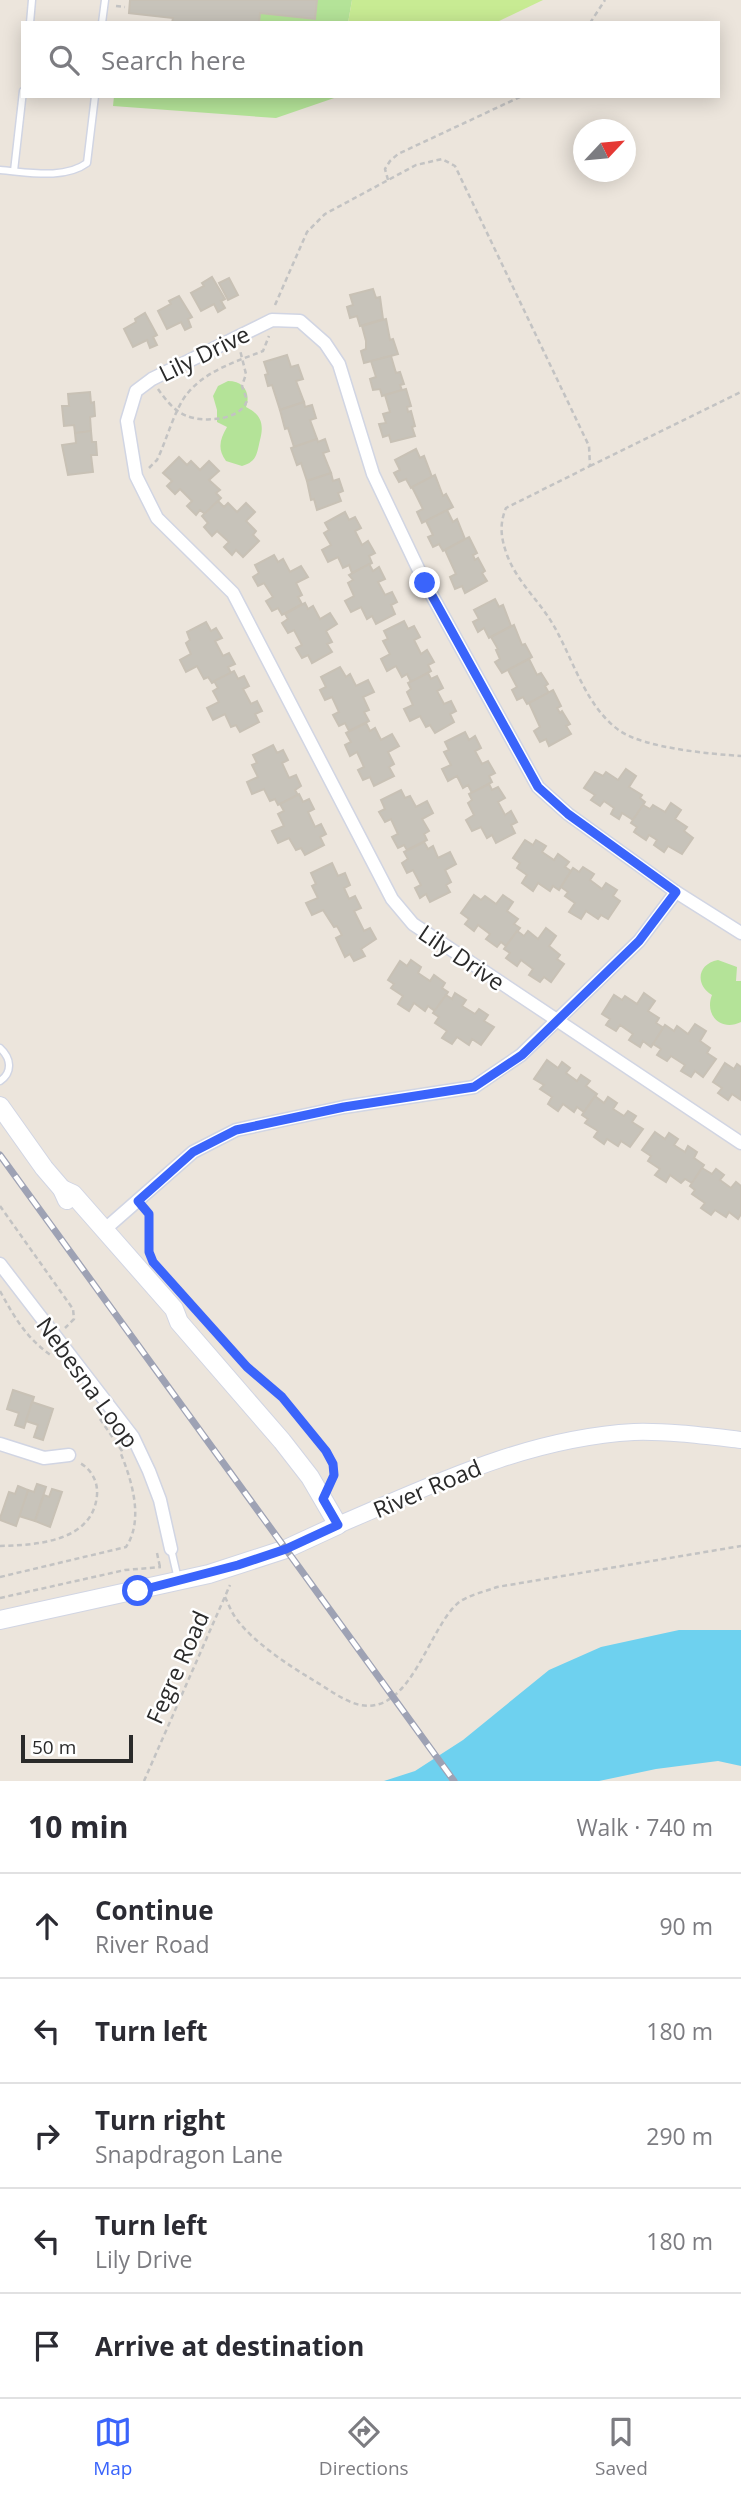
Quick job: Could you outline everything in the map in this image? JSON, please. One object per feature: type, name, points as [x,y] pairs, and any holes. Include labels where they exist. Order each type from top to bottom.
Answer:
[{"type":"main road","points":[[0,1106],[62,1189],[66,1199],[167,1315],[180,1322]]},
{"type":"main road","points":[[62,1189],[73,1194],[174,1309],[180,1322],[310,1477],[338,1525]]},
{"type":"main road","name":"River Road","points":[[0,1620],[177,1573],[238,1565],[286,1549],[338,1525]]},
{"type":"street","name":"Lily Drive","points":[[741,933],[676,892],[568,814],[538,787],[425,583],[373,474],[339,364],[325,343],[300,321],[272,320],[152,379],[136,391],[127,421],[136,476],[157,518],[233,593],[392,899],[413,925],[741,1143]]},
{"type":"street","points":[[104,1230],[193,1152],[236,1130],[344,1107],[474,1087],[522,1055],[639,941],[676,892]]},
{"type":"street","name":"Nebesna Loop","points":[[0,1264],[133,1437],[160,1500],[171,1549]]},
{"type":"street","name":"River Road","points":[[338,1525],[476,1465],[575,1440],[634,1432],[741,1440]]},
{"type":"street","points":[[0,1444],[44,1458],[69,1455]]},
{"type":"lane","points":[[30,21],[32,0]]},
{"type":"lane","points":[[102,21],[105,0]]},
{"type":"lane","points":[[14,171],[22,98]]},
{"type":"lane","points":[[0,170],[48,173],[78,170],[87,163],[95,98]]},
{"type":"lane","points":[[0,1048],[8,1056],[10,1067],[0,1081]]},
{"type":"lane","points":[[171,1549],[177,1573]]},
{"type":"path","points":[[591,21],[605,0]]},
{"type":"path","points":[[117,6],[125,6]]},
{"type":"path","points":[[388,180],[385,169],[398,153],[518,98]]},
{"type":"path","points":[[136,476],[157,460],[185,396],[199,382],[263,351],[269,342],[276,301],[307,232],[325,214],[416,165],[442,159],[455,166],[589,446],[590,466]]},
{"type":"path","points":[[152,379],[159,392],[186,416],[212,419],[236,414],[243,410],[247,400],[242,386],[246,374],[244,358],[235,338]]},
{"type":"path","points":[[741,392],[506,508],[500,521],[508,558],[549,618],[585,687],[603,715],[621,732],[666,746],[741,756]]},
{"type":"path","points":[[138,1201],[149,1214],[149,1252],[153,1262]]},
{"type":"path","points":[[0,1206],[73,1309],[74,1319],[62,1330]]},
{"type":"path","points":[[0,1291],[15,1321],[36,1345],[52,1356]]},
{"type":"path","points":[[183,1294],[247,1367],[282,1397],[326,1451],[333,1464],[334,1475],[323,1499]]},
{"type":"path","points":[[98,1416],[131,1467]]},
{"type":"path","points":[[0,1577],[127,1547],[135,1520],[122,1450]]},
{"type":"path","points":[[0,1546],[50,1542],[72,1534],[91,1516],[98,1493],[95,1479],[87,1467],[69,1455]]},
{"type":"path","points":[[225,1597],[238,1620],[270,1651],[348,1701],[361,1705],[379,1704],[399,1691],[413,1675],[444,1617],[465,1598],[497,1587],[741,1546]]},
{"type":"path","points":[[157,1551],[160,1567]]},
{"type":"path","name":"Fegre Road","points":[[144,1781],[238,1565]]},
{"type":"path","points":[[0,1598],[125,1570],[160,1567],[177,1573]]},
{"type":"green space","points":[[317,0],[352,0],[348,21],[259,21],[260,13],[315,19]]},
{"type":"green space","points":[[352,0],[543,0],[499,21],[348,21]]},
{"type":"green space","points":[[114,98],[334,98],[276,118],[113,106]]},
{"type":"green space","points":[[228,381],[238,383],[245,389],[248,397],[246,407],[256,413],[262,425],[256,456],[242,466],[226,461],[221,448],[221,440],[227,427],[217,422],[213,396],[218,386]]},
{"type":"green space","points":[[718,960],[737,967],[736,981],[741,981],[741,1022],[734,1025],[721,1023],[712,1015],[712,995],[701,981],[702,970]]},
{"type":"water","points":[[679,1630],[741,1630],[741,1766],[718,1761],[656,1769],[599,1781],[384,1781],[415,1771],[463,1740],[549,1670],[601,1647]]},
{"type":"building","points":[[130,0],[317,0],[315,19],[260,13],[259,21],[172,21],[173,18],[129,13]]},
{"type":"building","points":[[212,277],[225,299],[221,301],[225,308],[218,312],[214,304],[201,311],[191,293],[204,286],[202,283]]},
{"type":"building","points":[[229,278],[238,295],[228,300],[219,283]]},
{"type":"building","points":[[373,289],[376,298],[380,297],[383,319],[360,326],[357,316],[350,318],[347,307],[353,305],[350,295]]},
{"type":"building","points":[[179,296],[192,317],[188,319],[191,327],[185,330],[181,322],[167,329],[158,311]]},
{"type":"building","points":[[145,313],[157,335],[153,337],[157,345],[150,348],[147,340],[133,347],[124,329]]},
{"type":"building","points":[[386,319],[390,340],[393,339],[398,354],[364,363],[361,351],[366,349],[366,341],[362,326]]},
{"type":"building","points":[[287,355],[291,367],[298,365],[303,379],[296,381],[304,402],[280,410],[272,385],[268,386],[264,362]]},
{"type":"building","points":[[391,356],[396,373],[400,372],[404,384],[400,385],[402,390],[382,396],[380,389],[373,390],[370,379],[376,377],[371,361]]},
{"type":"building","points":[[406,389],[411,406],[407,407],[408,412],[411,411],[415,436],[391,442],[389,435],[383,437],[379,424],[386,423],[383,414],[390,412],[385,395]]},
{"type":"building","points":[[90,392],[95,416],[90,417],[91,431],[75,433],[74,425],[64,426],[62,406],[69,406],[68,394]]},
{"type":"building","points":[[304,402],[305,407],[312,405],[316,418],[310,420],[317,439],[294,447],[280,410]]},
{"type":"building","points":[[91,431],[92,442],[96,442],[97,455],[91,455],[93,472],[68,475],[62,445],[76,443],[75,433]]},
{"type":"building","points":[[317,439],[318,442],[325,439],[329,451],[323,453],[331,473],[307,481],[301,463],[297,465],[291,448]]},
{"type":"building","points":[[416,449],[420,458],[424,456],[432,477],[411,488],[406,479],[399,482],[394,473],[400,470],[395,460]]},
{"type":"building","points":[[179,457],[187,465],[191,461],[200,470],[209,461],[219,471],[209,480],[220,490],[216,493],[221,498],[205,514],[200,510],[196,515],[187,506],[192,501],[180,489],[175,494],[167,486],[172,481],[163,473]]},
{"type":"building","points":[[331,473],[333,481],[339,479],[343,491],[338,493],[341,501],[317,510],[314,499],[311,500],[307,481]]},
{"type":"building","points":[[435,475],[443,496],[446,494],[453,507],[422,523],[417,512],[423,509],[412,487]]},
{"type":"building","points":[[218,501],[224,507],[228,503],[237,512],[246,503],[255,512],[246,521],[256,531],[253,535],[259,541],[243,557],[236,550],[232,555],[224,547],[229,542],[217,531],[212,536],[204,527],[208,523],[202,516]]},
{"type":"building","points":[[447,510],[453,522],[457,519],[465,539],[443,551],[439,544],[433,547],[428,537],[433,535],[426,521]]},
{"type":"building","points":[[345,512],[349,520],[355,517],[361,528],[355,531],[362,545],[368,541],[375,553],[369,556],[372,563],[352,573],[349,565],[343,568],[338,557],[328,562],[322,550],[331,545],[324,533],[329,530],[325,523]]},
{"type":"building","points":[[469,537],[477,553],[473,555],[475,560],[478,558],[487,581],[465,593],[462,586],[455,589],[450,577],[456,574],[445,550]]},
{"type":"building","points":[[274,555],[278,562],[283,559],[290,572],[301,566],[308,577],[296,583],[302,595],[298,597],[302,604],[282,615],[278,608],[272,611],[266,601],[273,597],[264,583],[258,586],[253,577],[259,573],[255,565]]},
{"type":"building","points":[[369,564],[373,571],[379,567],[385,579],[378,582],[385,595],[392,592],[397,602],[391,605],[395,614],[376,624],[372,616],[367,619],[361,607],[351,612],[345,601],[354,596],[348,583],[353,580],[349,575]]},
{"type":"building","points":[[495,599],[499,607],[503,605],[511,626],[489,638],[484,628],[478,632],[473,622],[479,619],[474,610]]},
{"type":"building","points":[[305,603],[308,609],[313,606],[320,619],[330,613],[337,624],[326,631],[332,642],[327,644],[332,652],[312,663],[308,655],[302,658],[296,648],[302,645],[294,630],[288,633],[282,623],[288,619],[285,614]]},
{"type":"building","points":[[404,621],[408,629],[414,626],[420,637],[414,640],[421,654],[427,650],[434,662],[428,665],[431,671],[411,682],[407,674],[402,677],[396,666],[387,671],[381,659],[390,654],[383,641],[388,639],[384,631]]},
{"type":"building","points":[[206,622],[211,631],[216,628],[222,638],[215,641],[223,656],[229,653],[235,664],[228,667],[231,673],[212,683],[208,677],[204,679],[197,666],[186,672],[180,660],[191,654],[186,643],[190,640],[187,632]]},
{"type":"building","points":[[514,625],[522,645],[525,644],[532,657],[502,673],[495,662],[500,659],[491,637]]},
{"type":"building","points":[[529,659],[537,675],[541,673],[548,684],[545,686],[549,693],[527,704],[523,697],[517,700],[512,690],[517,687],[508,670]]},
{"type":"building","points":[[340,667],[346,677],[350,674],[356,686],[368,680],[374,692],[363,697],[369,710],[364,712],[369,721],[349,731],[345,723],[339,726],[333,715],[339,712],[332,697],[325,700],[320,690],[326,687],[321,677]]},
{"type":"building","points":[[234,671],[238,679],[244,676],[249,686],[243,689],[251,704],[257,701],[262,711],[255,714],[259,722],[240,732],[236,725],[231,727],[225,714],[213,720],[207,708],[219,702],[213,691],[218,688],[214,681]]},
{"type":"building","points":[[428,673],[431,679],[437,676],[443,688],[437,691],[444,704],[451,701],[456,711],[450,714],[454,722],[435,733],[430,725],[426,727],[420,716],[410,721],[404,709],[413,705],[407,692],[411,689],[408,683]]},
{"type":"building","points":[[553,690],[561,706],[557,708],[570,724],[566,726],[571,734],[549,746],[546,739],[540,742],[534,731],[540,727],[529,703]]},
{"type":"building","points":[[366,723],[370,731],[375,728],[381,740],[392,734],[399,746],[388,752],[394,764],[389,767],[394,776],[374,786],[370,777],[363,780],[358,770],[364,767],[357,752],[350,756],[345,745],[351,742],[346,733]]},
{"type":"building","points":[[465,732],[469,740],[475,736],[481,748],[475,751],[482,764],[488,761],[495,773],[489,776],[492,782],[472,793],[468,785],[463,788],[457,776],[448,781],[442,769],[451,765],[444,752],[449,750],[445,742]]},
{"type":"building","points":[[273,745],[277,753],[283,750],[288,760],[282,763],[289,778],[296,775],[301,786],[295,790],[298,795],[278,805],[275,799],[270,801],[264,789],[252,794],[247,782],[258,777],[252,765],[257,763],[253,755]]},
{"type":"building","points":[[626,769],[636,776],[629,787],[642,795],[640,798],[645,802],[633,820],[622,813],[619,819],[611,814],[614,808],[604,801],[600,806],[591,800],[595,795],[584,788],[595,772],[603,776],[606,772],[618,780]]},
{"type":"building","points":[[489,784],[492,790],[498,787],[505,798],[498,802],[505,815],[511,811],[517,822],[511,825],[515,833],[496,843],[492,835],[487,838],[481,827],[472,831],[466,820],[474,815],[468,803],[472,800],[469,794]]},
{"type":"building","points":[[401,790],[405,798],[410,796],[416,807],[427,801],[433,813],[422,819],[429,831],[424,834],[427,840],[407,850],[404,845],[398,848],[392,837],[398,834],[391,819],[385,822],[379,812],[385,809],[381,800]]},
{"type":"building","points":[[299,794],[303,802],[309,799],[314,809],[308,812],[315,827],[321,824],[326,834],[320,837],[324,845],[305,855],[301,848],[296,850],[289,838],[278,843],[272,831],[284,826],[278,814],[284,811],[280,804]]},
{"type":"building","points":[[671,803],[681,810],[675,819],[687,827],[684,831],[693,838],[682,854],[668,846],[664,852],[654,845],[657,840],[649,835],[646,840],[634,832],[637,827],[631,823],[643,805],[650,809],[653,805],[665,812]]},
{"type":"building","points":[[525,840],[533,845],[536,840],[546,846],[542,852],[554,860],[558,854],[569,862],[565,867],[571,871],[559,890],[553,886],[550,891],[538,883],[533,891],[522,883],[527,875],[517,868],[520,863],[513,858]]},
{"type":"building","points":[[424,842],[428,849],[433,846],[438,858],[450,852],[456,864],[445,870],[451,882],[446,885],[450,892],[430,902],[426,894],[420,898],[415,888],[421,885],[413,870],[407,873],[402,863],[408,859],[404,852]]},
{"type":"building","points":[[332,863],[338,876],[345,873],[350,885],[344,888],[349,899],[355,896],[361,908],[354,911],[364,931],[370,928],[376,939],[361,949],[365,956],[354,961],[350,954],[345,957],[336,938],[342,935],[337,926],[334,927],[323,910],[312,915],[306,903],[318,898],[312,886],[316,884],[311,873]]},
{"type":"building","points":[[583,867],[594,874],[590,880],[602,889],[606,883],[617,890],[613,896],[620,901],[608,919],[601,915],[598,919],[586,911],[581,919],[569,912],[575,903],[565,896],[568,892],[561,887],[573,868],[579,872]]},
{"type":"building","points":[[474,895],[481,900],[485,896],[496,904],[503,895],[513,902],[507,911],[518,919],[514,924],[520,928],[506,946],[501,942],[497,947],[486,939],[490,934],[478,925],[474,931],[465,924],[469,919],[461,913]]},
{"type":"building","points":[[546,928],[556,936],[549,946],[560,955],[557,959],[564,964],[551,982],[544,977],[540,982],[529,975],[533,969],[521,960],[517,966],[506,958],[510,953],[504,949],[517,931],[524,936],[528,931],[538,939]]},
{"type":"building","points":[[411,960],[421,967],[418,973],[430,981],[434,975],[445,983],[442,988],[448,992],[435,1011],[428,1006],[425,1011],[414,1003],[409,1011],[398,1004],[403,996],[391,988],[394,984],[388,980],[400,961],[407,966]]},
{"type":"building","points":[[455,993],[466,1000],[462,1006],[475,1014],[479,1009],[488,1015],[484,1021],[494,1027],[481,1045],[472,1039],[469,1045],[457,1037],[452,1044],[442,1038],[447,1031],[435,1023],[439,1017],[433,1013],[446,995],[452,999]]},
{"type":"building","points":[[644,993],[655,1001],[648,1011],[659,1018],[656,1023],[664,1028],[651,1047],[643,1041],[640,1047],[629,1040],[633,1034],[620,1025],[616,1031],[606,1025],[610,1019],[602,1014],[614,995],[622,1000],[625,996],[637,1004]]},
{"type":"building","points":[[695,1024],[706,1031],[700,1041],[710,1048],[707,1053],[716,1059],[703,1077],[695,1071],[691,1077],[681,1071],[685,1065],[671,1056],[667,1061],[657,1055],[661,1049],[653,1044],[665,1025],[674,1031],[677,1026],[688,1034]]},
{"type":"building","points":[[547,1060],[558,1068],[562,1062],[570,1068],[566,1073],[577,1081],[581,1075],[590,1081],[586,1086],[597,1094],[584,1112],[577,1107],[574,1112],[563,1104],[558,1111],[548,1104],[552,1097],[540,1089],[544,1085],[534,1079]]},
{"type":"building","points":[[725,1063],[734,1069],[737,1064],[741,1067],[741,1100],[732,1094],[728,1100],[718,1093],[722,1088],[713,1082]]},
{"type":"building","points":[[595,1096],[604,1103],[608,1097],[617,1103],[613,1109],[624,1116],[628,1111],[636,1116],[632,1122],[643,1129],[630,1147],[621,1141],[618,1146],[607,1139],[604,1144],[594,1137],[598,1131],[585,1123],[588,1119],[582,1115]]},
{"type":"building","points":[[655,1132],[665,1139],[669,1133],[678,1139],[674,1145],[685,1152],[688,1146],[697,1152],[694,1158],[704,1165],[692,1183],[685,1179],[681,1183],[670,1175],[666,1182],[655,1175],[660,1169],[648,1161],[651,1156],[642,1150]]},
{"type":"building","points":[[702,1168],[712,1174],[716,1169],[724,1175],[720,1180],[731,1188],[736,1182],[741,1186],[741,1214],[738,1219],[729,1212],[726,1217],[715,1210],[711,1215],[701,1208],[705,1203],[692,1194],[695,1190],[690,1186]]},
{"type":"building","points":[[13,1390],[34,1397],[24,1428],[15,1425],[19,1413],[7,1409]]},
{"type":"building","points":[[32,1402],[53,1409],[43,1440],[34,1437],[38,1425],[26,1421]]},
{"type":"building","points":[[37,1484],[46,1487],[35,1521],[19,1516],[28,1490],[34,1492]]},
{"type":"building","points":[[18,1486],[28,1490],[16,1526],[0,1518],[9,1492],[15,1494]]},
{"type":"building","points":[[52,1489],[62,1492],[50,1527],[35,1521],[44,1495],[49,1497]]},
{"type":"railway","points":[[0,1155],[454,1781]]},
{"type":"route","points":[[138,1591],[238,1565],[286,1549],[338,1525],[323,1499],[334,1475],[333,1464],[326,1451],[282,1397],[247,1367],[209,1321],[153,1262],[149,1252],[149,1214],[138,1201],[193,1152],[236,1130],[344,1107],[474,1087],[522,1055],[639,941],[676,892],[568,814],[538,787],[425,583]]}]
